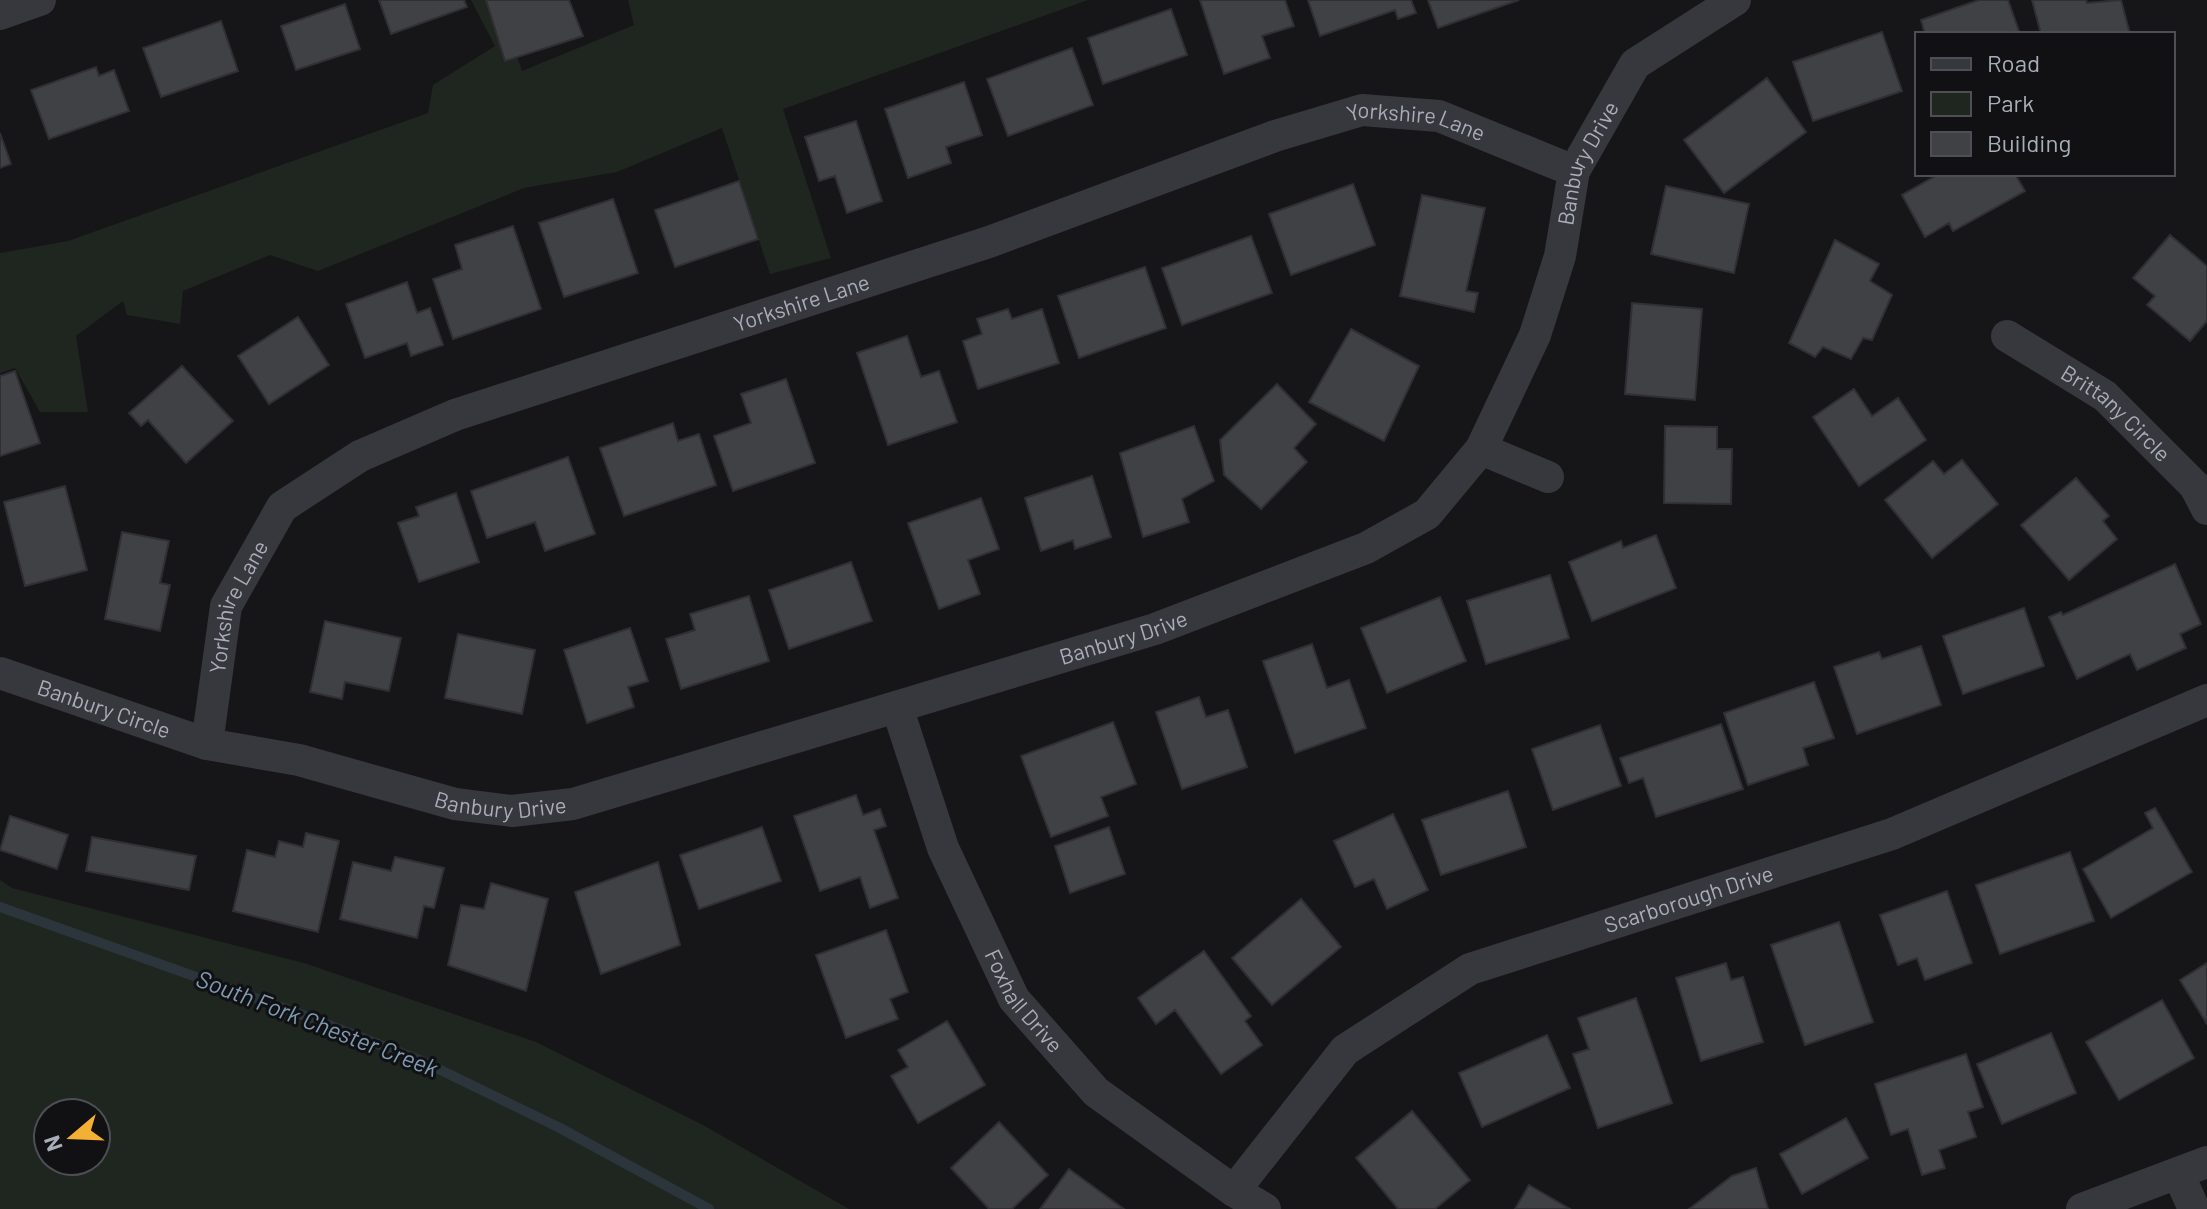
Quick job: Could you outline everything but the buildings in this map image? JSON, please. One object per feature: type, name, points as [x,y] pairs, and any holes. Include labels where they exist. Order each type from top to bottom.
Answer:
[{"type":"street","points":[[0,14],[40,0]]},
{"type":"street","name":"Banbury Drive","points":[[207,744],[299,760],[455,804],[512,811],[573,804],[1155,629],[1366,548],[1427,514],[1481,449],[1535,335],[1560,256],[1574,171],[1635,64],[1735,0]]},
{"type":"street","name":"Yorkshire Lane","points":[[207,744],[226,606],[282,507],[360,456],[455,415],[989,242],[1275,136],[1362,110],[1439,116],[1574,171]]},
{"type":"street","name":"Brittany Circle","points":[[2007,336],[2105,396],[2195,486],[2207,509]]},
{"type":"street","points":[[1481,449],[1548,477]]},
{"type":"street","name":"Banbury Circle","points":[[0,673],[207,744]]},
{"type":"street","name":"Scarborough Drive","points":[[1234,1191],[1345,1050],[1470,969],[1892,834],[2207,700]]},
{"type":"street","name":"Foxhall Drive","points":[[897,707],[943,848],[1014,999],[1096,1092],[1234,1191],[1265,1209]]},
{"type":"street","points":[[2082,1209],[2192,1168],[2194,1209]]},
{"type":"green space","points":[[471,0],[498,0],[522,71],[634,25],[628,0],[1088,0],[783,109],[831,258],[770,274],[722,128],[617,172],[524,188],[318,271],[270,255],[183,291],[180,324],[127,315],[123,301],[76,336],[88,412],[40,412],[15,368],[0,373],[0,253],[68,241],[428,113],[433,85],[495,46]]},
{"type":"green space","points":[[0,880],[12,888],[304,963],[536,1042],[703,1125],[849,1209],[0,1209]]},
{"type":"waterway","name":"South Fork Chester Creek","points":[[0,907],[422,1061],[560,1128],[709,1209]]}]
